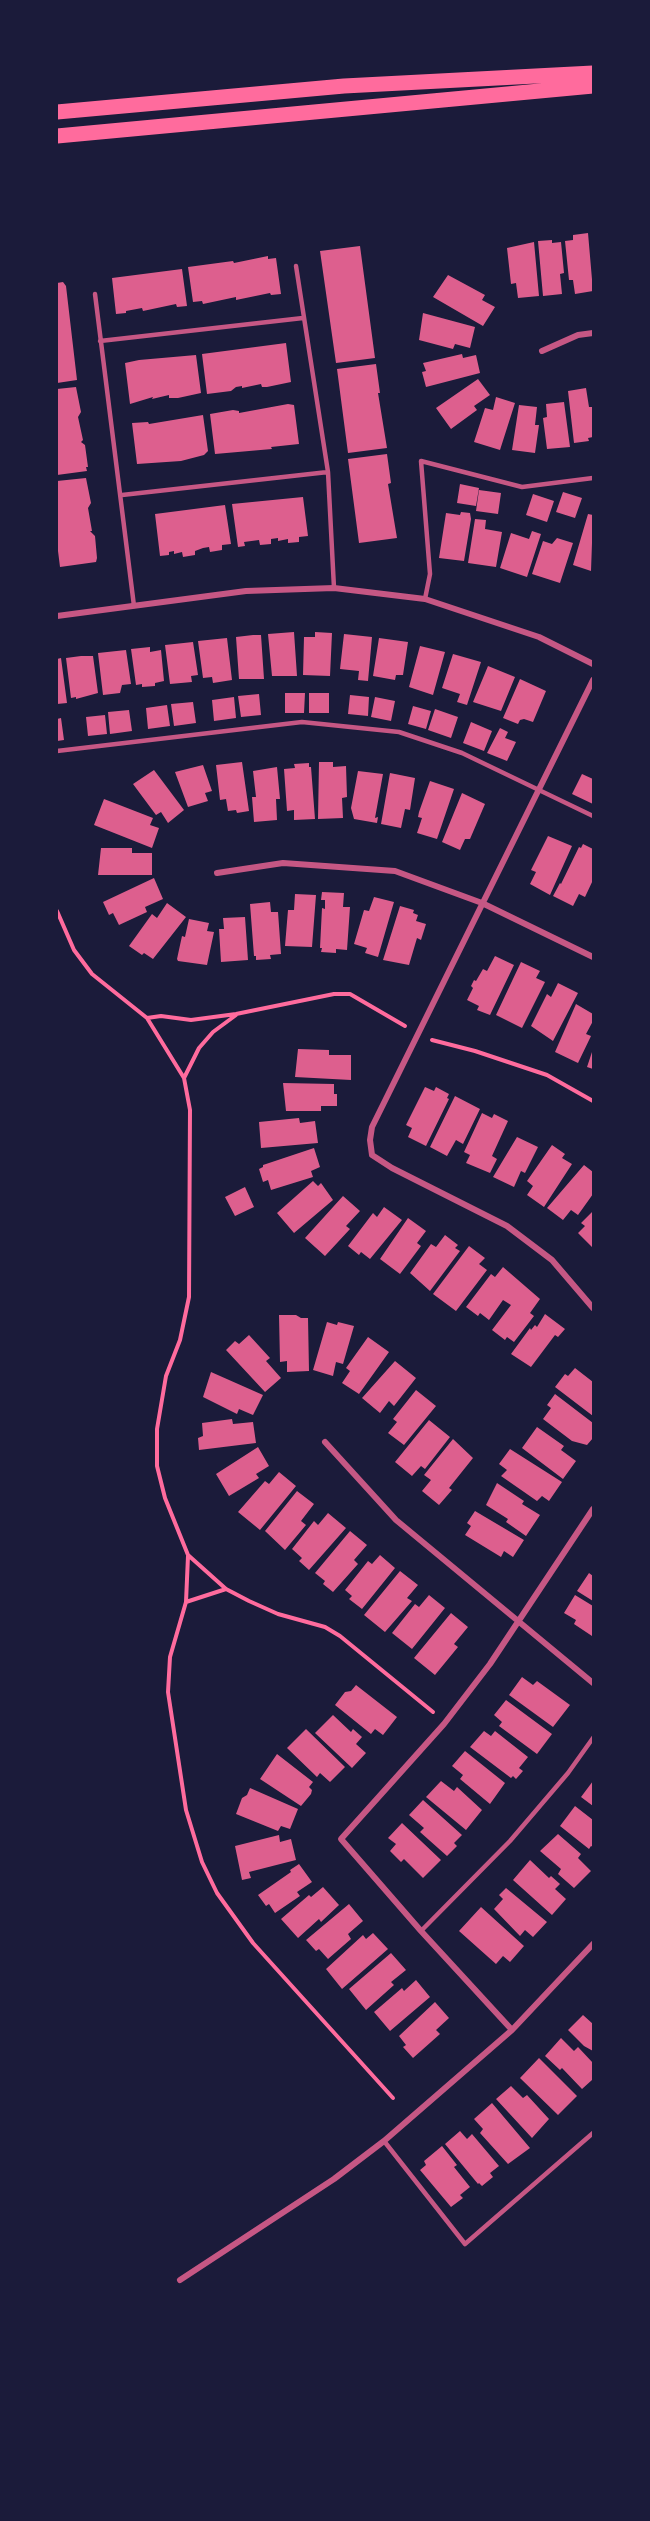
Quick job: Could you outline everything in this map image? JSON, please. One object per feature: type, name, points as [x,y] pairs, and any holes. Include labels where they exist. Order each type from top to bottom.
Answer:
[{"type":"main road","points":[[57,111],[344,86],[593,73]]},
{"type":"main road","points":[[57,136],[593,86]]},
{"type":"street","points":[[542,351],[568,338],[593,333]]},
{"type":"street","points":[[57,616],[246,591],[334,588],[425,599],[539,637],[593,664]]},
{"type":"street","points":[[593,680],[372,1127],[370,1140],[372,1155],[392,1168],[507,1227],[552,1260],[593,1308]]},
{"type":"street","points":[[217,873],[283,863],[395,871],[482,903],[593,957]]},
{"type":"street","points":[[325,1442],[396,1520],[593,1683]]},
{"type":"street","points":[[512,2030],[420,1932],[341,1839],[444,1724],[519,1623],[593,1509]]},
{"type":"street","points":[[180,2280],[334,2179],[384,2141],[512,2030],[593,1944]]},
{"type":"lane","points":[[296,267],[328,472],[334,588]]},
{"type":"lane","points":[[94,294],[135,606]]},
{"type":"lane","points":[[100,341],[303,318]]},
{"type":"lane","points":[[425,599],[430,574],[421,461],[522,487],[593,478]]},
{"type":"lane","points":[[122,495],[328,472]]},
{"type":"lane","points":[[57,751],[302,722],[399,732],[462,753],[593,816]]},
{"type":"lane","points":[[420,1932],[510,1841],[568,1773],[593,1738]]},
{"type":"lane","points":[[384,2141],[465,2244],[593,2133]]},
{"type":"path","points":[[57,911],[75,950],[92,974],[147,1018],[184,1078],[190,1110],[189,1297],[180,1340],[166,1376],[157,1430],[157,1466],[165,1497],[188,1555],[186,1602],[170,1657],[168,1692],[186,1809],[202,1862],[217,1893],[253,1943],[393,2098]]},
{"type":"path","points":[[147,1018],[161,1016],[191,1020],[236,1014],[334,994],[350,994],[405,1026]]},
{"type":"path","points":[[184,1078],[199,1048],[213,1032],[236,1014]]},
{"type":"path","points":[[432,1040],[475,1051],[547,1075],[593,1101]]},
{"type":"path","points":[[188,1555],[226,1589],[278,1614],[325,1627],[340,1635],[433,1712]]},
{"type":"path","points":[[186,1602],[226,1589]]},
{"type":"building","points":[[588,233],[593,291],[575,294],[573,280],[569,280],[565,241],[573,240],[573,235]]},
{"type":"building","points":[[552,240],[552,243],[561,242],[564,273],[560,274],[562,294],[543,296],[538,241]]},
{"type":"building","points":[[534,242],[539,296],[518,298],[516,283],[511,284],[507,248]]},
{"type":"building","points":[[360,246],[375,358],[336,363],[320,251]]},
{"type":"building","points":[[268,256],[268,259],[276,258],[281,294],[271,295],[270,293],[236,300],[236,297],[203,304],[202,301],[193,302],[188,267],[233,261],[234,263]]},
{"type":"building","points":[[182,269],[187,306],[177,307],[176,304],[116,314],[112,278]]},
{"type":"building","points":[[448,275],[485,295],[482,300],[495,307],[483,326],[433,297]]},
{"type":"building","points":[[63,282],[66,286],[77,380],[57,383],[57,283]]},
{"type":"building","points":[[423,313],[475,327],[470,348],[455,344],[453,349],[419,340]]},
{"type":"building","points":[[286,343],[291,382],[267,387],[262,387],[261,384],[242,388],[242,386],[231,391],[207,394],[202,354]]},
{"type":"building","points":[[462,354],[463,358],[476,355],[480,373],[426,387],[422,372],[426,371],[423,363]]},
{"type":"building","points":[[196,355],[201,393],[178,398],[169,398],[169,395],[152,399],[153,397],[130,404],[125,363]]},
{"type":"building","points":[[376,364],[387,448],[348,453],[337,369]]},
{"type":"building","points":[[478,379],[490,395],[474,406],[477,410],[451,429],[436,408]]},
{"type":"building","points":[[76,387],[81,412],[78,417],[83,440],[81,442],[85,445],[88,467],[86,467],[87,471],[57,475],[57,389]]},
{"type":"building","points":[[586,388],[589,407],[593,407],[593,437],[588,438],[589,441],[574,443],[568,391]]},
{"type":"building","points":[[496,397],[515,403],[500,450],[474,442],[485,408],[493,410]]},
{"type":"building","points":[[564,402],[570,447],[547,449],[543,418],[547,417],[546,404]]},
{"type":"building","points":[[288,404],[294,405],[299,444],[215,454],[210,414],[233,410],[239,413]]},
{"type":"building","points":[[519,405],[537,407],[535,425],[539,425],[535,453],[512,450]]},
{"type":"building","points":[[203,415],[208,451],[204,455],[181,461],[137,464],[132,423],[148,422],[149,424]]},
{"type":"building","points":[[387,454],[391,483],[388,484],[397,538],[359,543],[348,459]]},
{"type":"building","points":[[86,478],[91,503],[88,508],[92,531],[90,531],[95,536],[96,562],[60,567],[57,543],[57,481]]},
{"type":"building","points":[[460,484],[479,488],[476,506],[457,503]]},
{"type":"building","points":[[479,490],[501,493],[498,514],[476,511]]},
{"type":"building","points":[[563,492],[582,498],[575,518],[556,512]]},
{"type":"building","points":[[533,494],[554,501],[547,522],[526,515]]},
{"type":"building","points":[[303,497],[308,536],[299,537],[299,542],[288,543],[288,539],[278,541],[278,538],[271,539],[271,544],[260,545],[259,540],[244,542],[245,546],[238,547],[232,504]]},
{"type":"building","points":[[225,505],[231,544],[222,545],[222,550],[210,552],[209,547],[203,548],[195,551],[195,555],[183,557],[182,552],[174,554],[174,551],[169,552],[169,555],[160,556],[155,514]]},
{"type":"building","points":[[461,512],[470,513],[471,519],[464,561],[439,558],[446,513],[460,515]]},
{"type":"building","points":[[588,514],[593,515],[591,571],[573,565]]},
{"type":"building","points":[[475,519],[486,520],[485,529],[502,532],[496,567],[468,563]]},
{"type":"building","points":[[532,531],[541,534],[527,577],[500,568],[511,533],[529,539]]},
{"type":"building","points":[[557,538],[573,543],[560,583],[532,574],[543,541],[552,544]]},
{"type":"building","points":[[294,632],[297,676],[272,676],[268,634]]},
{"type":"building","points":[[315,632],[332,633],[330,676],[303,675],[304,637],[315,637]]},
{"type":"building","points":[[344,634],[372,637],[368,681],[358,680],[359,671],[340,669]]},
{"type":"building","points":[[261,635],[264,679],[239,679],[236,637]]},
{"type":"building","points":[[227,638],[232,680],[213,683],[212,677],[203,678],[198,641]]},
{"type":"building","points":[[379,638],[408,642],[403,675],[396,675],[395,680],[373,676]]},
{"type":"building","points":[[193,642],[198,675],[191,676],[192,682],[170,684],[165,645]]},
{"type":"building","points":[[420,646],[445,652],[433,695],[409,687]]},
{"type":"building","points":[[150,647],[150,652],[161,650],[164,681],[155,683],[155,686],[142,687],[142,684],[136,685],[131,649]]},
{"type":"building","points":[[126,650],[131,684],[122,685],[120,693],[103,695],[98,653]]},
{"type":"building","points":[[453,654],[481,662],[467,705],[457,702],[460,694],[442,688]]},
{"type":"building","points":[[93,656],[98,693],[76,699],[76,697],[71,698],[66,658]]},
{"type":"building","points":[[61,658],[67,703],[57,704],[57,659]]},
{"type":"building","points":[[488,666],[515,677],[501,711],[473,702]]},
{"type":"building","points":[[520,679],[546,691],[533,722],[524,719],[518,724],[503,718]]},
{"type":"building","points":[[285,693],[305,693],[304,713],[285,713]]},
{"type":"building","points":[[309,693],[329,693],[329,713],[309,713]]},
{"type":"building","points":[[259,694],[261,715],[241,717],[238,696]]},
{"type":"building","points":[[350,695],[369,697],[368,716],[348,714]]},
{"type":"building","points":[[234,697],[236,718],[214,721],[212,700]]},
{"type":"building","points":[[375,697],[395,701],[391,721],[371,717]]},
{"type":"building","points":[[193,702],[196,723],[174,726],[171,704]]},
{"type":"building","points":[[167,705],[170,726],[148,729],[146,708]]},
{"type":"building","points":[[413,706],[431,711],[426,729],[408,724]]},
{"type":"building","points":[[435,709],[458,717],[451,738],[428,730]]},
{"type":"building","points":[[129,710],[132,731],[110,734],[108,712]]},
{"type":"building","points":[[105,715],[107,734],[88,736],[86,717]]},
{"type":"building","points":[[61,718],[64,740],[57,741],[57,719]]},
{"type":"building","points":[[471,722],[492,731],[484,751],[463,743]]},
{"type":"building","points":[[500,728],[508,732],[505,738],[516,742],[507,761],[487,753]]},
{"type":"building","points":[[242,762],[249,811],[237,813],[236,810],[228,811],[226,799],[220,800],[216,765]]},
{"type":"building","points":[[319,762],[333,762],[333,767],[346,766],[347,797],[342,798],[343,818],[318,819]]},
{"type":"building","points":[[309,763],[315,819],[294,820],[294,810],[287,811],[284,769],[295,768],[294,764]]},
{"type":"building","points":[[203,765],[212,791],[205,793],[208,801],[188,807],[175,772]]},
{"type":"building","points":[[277,767],[280,799],[276,799],[277,820],[254,822],[252,797],[256,797],[253,771]]},
{"type":"building","points":[[154,770],[184,810],[168,823],[161,812],[156,815],[133,784]]},
{"type":"building","points":[[358,771],[383,774],[375,818],[378,817],[377,823],[354,819],[351,808]]},
{"type":"building","points":[[390,773],[415,778],[410,810],[405,809],[401,828],[381,824]]},
{"type":"building","points":[[582,774],[593,779],[593,804],[572,794]]},
{"type":"building","points":[[430,781],[454,789],[437,839],[417,833],[422,818],[418,817],[419,812]]},
{"type":"building","points":[[462,793],[485,804],[470,839],[465,839],[460,850],[442,842]]},
{"type":"building","points":[[104,799],[153,818],[150,825],[159,828],[152,848],[94,825]]},
{"type":"building","points":[[548,836],[572,846],[550,895],[530,884],[536,872],[531,870]]},
{"type":"building","points":[[583,844],[593,849],[593,880],[585,897],[579,894],[573,906],[553,896],[579,847],[581,848]]},
{"type":"building","points":[[101,848],[132,848],[132,853],[152,853],[152,875],[98,875]]},
{"type":"building","points":[[154,878],[163,899],[145,907],[147,912],[119,925],[113,913],[109,915],[103,902]]},
{"type":"building","points":[[322,892],[344,893],[343,907],[350,907],[347,950],[336,949],[336,953],[321,952],[322,908],[325,909],[325,900],[321,900]]},
{"type":"building","points":[[295,894],[316,895],[312,947],[285,946],[288,910],[294,910]]},
{"type":"building","points":[[374,897],[394,902],[378,957],[365,953],[367,948],[354,944],[364,910],[369,911]]},
{"type":"building","points":[[270,902],[271,912],[278,912],[281,954],[270,955],[271,959],[256,960],[250,904]]},
{"type":"building","points":[[167,903],[186,917],[153,959],[129,946],[152,914],[157,918]]},
{"type":"building","points":[[400,906],[414,910],[413,913],[418,915],[416,921],[426,924],[421,940],[417,938],[409,965],[383,960]]},
{"type":"building","points":[[245,917],[248,960],[221,962],[219,929],[224,929],[223,918]]},
{"type":"building","points":[[189,919],[209,923],[207,931],[214,932],[207,965],[177,959],[182,936],[185,937]]},
{"type":"building","points":[[495,956],[514,965],[490,1015],[477,1010],[479,1006],[467,1000],[474,980],[476,981],[483,969],[487,971]]},
{"type":"building","points":[[521,962],[540,971],[536,978],[545,982],[522,1028],[496,1015]]},
{"type":"building","points":[[558,983],[578,993],[553,1041],[531,1026],[547,994],[551,997]]},
{"type":"building","points":[[576,1004],[593,1014],[593,1021],[586,1034],[591,1036],[578,1063],[555,1052]]},
{"type":"building","points":[[298,1049],[329,1050],[329,1055],[351,1055],[351,1080],[295,1077]]},
{"type":"building","points":[[593,1049],[593,1069],[587,1067]]},
{"type":"building","points":[[283,1083],[334,1084],[337,1106],[321,1106],[321,1111],[286,1111]]},
{"type":"building","points":[[425,1087],[434,1091],[436,1087],[449,1094],[447,1098],[449,1099],[426,1146],[408,1137],[412,1128],[406,1125]]},
{"type":"building","points":[[455,1096],[480,1109],[463,1144],[456,1140],[447,1156],[430,1147]]},
{"type":"building","points":[[482,1113],[492,1118],[494,1114],[508,1121],[492,1156],[497,1159],[490,1173],[466,1163],[470,1155],[464,1152]]},
{"type":"building","points":[[299,1118],[300,1123],[315,1121],[318,1143],[261,1148],[259,1122]]},
{"type":"building","points":[[517,1137],[538,1147],[525,1173],[521,1171],[514,1187],[493,1177]]},
{"type":"building","points":[[552,1145],[565,1154],[562,1158],[572,1164],[544,1207],[527,1195],[533,1186],[527,1181]]},
{"type":"building","points":[[314,1148],[320,1167],[311,1171],[313,1177],[271,1190],[268,1180],[263,1182],[259,1169],[263,1165]]},
{"type":"building","points":[[584,1165],[593,1172],[593,1194],[578,1215],[571,1210],[563,1220],[547,1208]]},
{"type":"building","points":[[313,1181],[318,1186],[321,1183],[333,1200],[294,1233],[277,1213]]},
{"type":"building","points":[[245,1187],[254,1207],[235,1216],[225,1197]]},
{"type":"building","points":[[343,1196],[360,1211],[346,1226],[350,1229],[325,1256],[305,1238]]},
{"type":"building","points":[[384,1207],[402,1220],[370,1259],[361,1252],[359,1255],[348,1246],[373,1213],[377,1217]]},
{"type":"building","points":[[593,1211],[593,1248],[578,1233],[585,1226],[581,1223]]},
{"type":"building","points":[[408,1218],[426,1231],[417,1243],[421,1246],[400,1274],[380,1259]]},
{"type":"building","points":[[445,1235],[458,1245],[455,1248],[460,1251],[430,1291],[410,1273],[431,1244],[436,1247]]},
{"type":"building","points":[[469,1246],[485,1258],[479,1264],[487,1270],[456,1311],[433,1294]]},
{"type":"building","points":[[503,1267],[540,1299],[530,1313],[534,1316],[514,1342],[507,1337],[505,1340],[492,1330],[511,1305],[503,1300],[489,1320],[480,1313],[478,1316],[466,1307],[491,1274],[495,1277]]},
{"type":"building","points":[[545,1314],[565,1329],[558,1337],[555,1335],[531,1367],[511,1354],[530,1328],[531,1330],[535,1325],[537,1327]]},
{"type":"building","points":[[279,1315],[308,1318],[309,1371],[287,1372],[287,1361],[280,1362]]},
{"type":"building","points":[[327,1322],[354,1326],[343,1364],[336,1362],[333,1376],[313,1370]]},
{"type":"building","points":[[249,1335],[270,1358],[266,1361],[281,1378],[265,1392],[226,1350],[235,1341],[239,1344]]},
{"type":"building","points":[[368,1337],[389,1352],[359,1394],[342,1383],[350,1371],[346,1368]]},
{"type":"building","points":[[395,1361],[416,1378],[394,1406],[389,1401],[380,1413],[362,1398]]},
{"type":"building","points":[[575,1368],[593,1382],[593,1416],[555,1387],[565,1374],[568,1376]]},
{"type":"building","points":[[211,1372],[263,1395],[253,1415],[239,1409],[237,1414],[203,1397]]},
{"type":"building","points":[[416,1390],[436,1406],[404,1445],[388,1433],[397,1422],[393,1419]]},
{"type":"building","points":[[555,1394],[593,1423],[593,1438],[587,1445],[572,1441],[543,1419],[551,1408],[547,1405]]},
{"type":"building","points":[[232,1419],[233,1424],[253,1422],[256,1443],[199,1450],[198,1438],[203,1436],[202,1423]]},
{"type":"building","points":[[429,1420],[450,1437],[425,1469],[421,1466],[412,1476],[395,1462]]},
{"type":"building","points":[[537,1427],[564,1446],[561,1450],[576,1461],[563,1479],[522,1448]]},
{"type":"building","points":[[453,1439],[473,1458],[449,1488],[452,1490],[439,1505],[422,1491],[431,1480],[424,1475]]},
{"type":"building","points":[[258,1447],[269,1466],[256,1474],[259,1478],[229,1496],[216,1474]]},
{"type":"building","points":[[510,1449],[562,1482],[549,1501],[542,1496],[537,1501],[501,1476],[507,1470],[499,1464]]},
{"type":"building","points":[[279,1472],[296,1486],[260,1530],[238,1512],[265,1481],[269,1484]]},
{"type":"building","points":[[497,1483],[524,1501],[522,1504],[540,1515],[526,1536],[506,1522],[508,1519],[486,1505]]},
{"type":"building","points":[[297,1491],[314,1504],[301,1521],[306,1525],[285,1550],[265,1531]]},
{"type":"building","points":[[475,1511],[524,1540],[513,1557],[504,1551],[501,1557],[465,1535],[471,1526],[467,1523]]},
{"type":"building","points":[[328,1513],[346,1528],[309,1570],[299,1561],[302,1558],[292,1549],[314,1521],[318,1525]]},
{"type":"building","points":[[350,1531],[367,1545],[354,1560],[358,1564],[333,1592],[315,1573]]},
{"type":"building","points":[[380,1555],[395,1568],[362,1609],[349,1599],[352,1596],[345,1590],[368,1561],[372,1564]]},
{"type":"building","points":[[400,1571],[418,1585],[407,1598],[412,1601],[385,1632],[364,1615]]},
{"type":"building","points":[[589,1573],[593,1576],[593,1601],[577,1591]]},
{"type":"building","points":[[429,1595],[445,1608],[412,1649],[392,1633],[415,1604],[419,1607]]},
{"type":"building","points":[[575,1595],[593,1606],[592,1636],[574,1624],[576,1620],[564,1613]]},
{"type":"building","points":[[451,1613],[468,1627],[454,1644],[458,1647],[435,1675],[414,1658]]},
{"type":"building","points":[[522,1677],[533,1685],[537,1681],[570,1705],[553,1727],[509,1695]]},
{"type":"building","points":[[356,1685],[397,1717],[383,1735],[375,1729],[371,1734],[335,1705],[345,1692],[351,1691]]},
{"type":"building","points":[[506,1700],[552,1734],[537,1754],[499,1726],[502,1722],[494,1715]]},
{"type":"building","points":[[333,1715],[351,1732],[353,1729],[362,1737],[356,1744],[366,1753],[352,1768],[315,1733]]},
{"type":"building","points":[[306,1729],[345,1767],[330,1782],[320,1773],[317,1777],[287,1748]]},
{"type":"building","points":[[484,1731],[491,1736],[495,1731],[528,1757],[519,1768],[523,1771],[516,1779],[513,1776],[511,1778],[470,1747]]},
{"type":"building","points":[[465,1751],[505,1783],[490,1804],[460,1779],[463,1775],[452,1766]]},
{"type":"building","points":[[277,1754],[313,1782],[309,1787],[312,1790],[311,1794],[301,1806],[260,1779]]},
{"type":"building","points":[[441,1781],[454,1791],[457,1787],[482,1810],[466,1830],[426,1797]]},
{"type":"building","points":[[593,1781],[593,1806],[581,1797]]},
{"type":"building","points":[[250,1788],[298,1809],[290,1829],[281,1826],[278,1831],[236,1814],[242,1798],[247,1795]]},
{"type":"building","points":[[423,1800],[462,1835],[454,1843],[457,1846],[447,1856],[420,1832],[424,1828],[409,1815]]},
{"type":"building","points":[[575,1806],[593,1820],[593,1847],[589,1849],[560,1826]]},
{"type":"building","points":[[402,1823],[441,1860],[423,1878],[404,1859],[401,1862],[390,1851],[396,1844],[388,1838]]},
{"type":"building","points":[[558,1834],[581,1854],[578,1858],[591,1871],[574,1888],[558,1874],[561,1869],[540,1851]]},
{"type":"building","points":[[279,1835],[280,1842],[291,1839],[296,1860],[249,1872],[251,1878],[242,1880],[235,1846]]},
{"type":"building","points":[[530,1860],[549,1878],[551,1876],[560,1884],[555,1889],[566,1899],[552,1915],[513,1880]]},
{"type":"building","points":[[299,1864],[312,1882],[297,1892],[300,1896],[275,1913],[269,1904],[266,1906],[258,1895]]},
{"type":"building","points":[[323,1887],[339,1905],[321,1922],[319,1919],[298,1938],[281,1919],[309,1895],[311,1897]]},
{"type":"building","points":[[506,1888],[547,1922],[533,1937],[525,1930],[520,1936],[494,1909],[503,1899],[499,1895]]},
{"type":"building","points":[[349,1904],[363,1921],[348,1934],[351,1939],[328,1959],[306,1940]]},
{"type":"building","points":[[481,1907],[524,1946],[510,1962],[503,1956],[496,1964],[459,1931]]},
{"type":"building","points":[[373,1933],[388,1949],[342,1989],[326,1969],[363,1935],[366,1939]]},
{"type":"building","points":[[391,1953],[406,1970],[391,1982],[394,1985],[366,2010],[349,1989]]},
{"type":"building","points":[[416,1980],[430,1997],[390,2031],[374,2012],[402,1988],[404,1991]]},
{"type":"building","points":[[435,2002],[449,2018],[436,2030],[440,2034],[413,2058],[403,2047],[406,2045],[399,2036]]},
{"type":"building","points":[[583,2015],[593,2024],[593,2051],[584,2046],[568,2030]]},
{"type":"building","points":[[561,2038],[574,2051],[578,2047],[593,2063],[592,2080],[582,2089],[562,2068],[560,2070],[545,2056]]},
{"type":"building","points":[[539,2058],[577,2096],[558,2115],[520,2078]]},
{"type":"building","points":[[511,2086],[523,2098],[527,2095],[549,2119],[532,2138],[496,2099]]},
{"type":"building","points":[[492,2103],[530,2148],[508,2164],[480,2133],[483,2129],[474,2119]]},
{"type":"building","points":[[460,2131],[467,2139],[472,2134],[499,2166],[490,2173],[493,2177],[482,2186],[445,2144]]},
{"type":"building","points":[[442,2146],[457,2165],[454,2167],[470,2187],[460,2195],[463,2198],[451,2207],[420,2170],[426,2165],[424,2161]]}]
